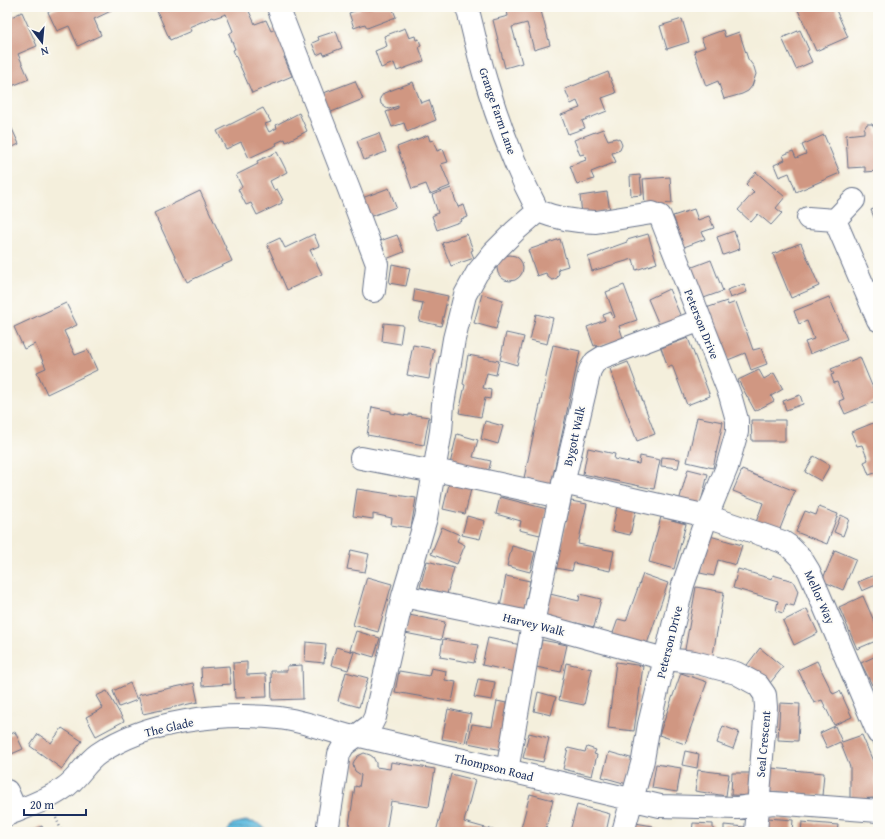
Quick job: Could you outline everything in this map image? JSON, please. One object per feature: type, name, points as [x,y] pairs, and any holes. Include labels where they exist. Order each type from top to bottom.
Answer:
[{"type":"street","points":[[278,7],[377,264],[374,291]]},
{"type":"street","name":"Grange Farm Lane","points":[[467,7],[497,116],[523,180],[538,211]]},
{"type":"street","points":[[835,220],[854,200]]},
{"type":"street","points":[[327,832],[339,754],[344,745],[354,736],[371,725],[375,717],[403,596],[426,518],[435,471],[454,339],[465,295],[477,273],[494,252],[515,230],[538,211]]},
{"type":"street","name":"Peterson Drive","points":[[538,211],[562,219],[588,222],[650,213],[658,215],[662,220],[668,239],[730,395],[737,420],[737,432],[727,467],[706,516],[683,584],[649,724],[643,760],[623,832]]},
{"type":"street","points":[[808,218],[835,220]]},
{"type":"street","points":[[835,220],[878,320]]},
{"type":"street","name":"Bygott Walk","points":[[507,771],[533,623],[561,490],[590,370],[595,362],[603,357],[701,320]]},
{"type":"street","points":[[361,458],[435,471]]},
{"type":"street","name":"Mellor Way","points":[[435,471],[561,490],[706,516],[783,542],[796,552],[809,571],[878,733]]},
{"type":"street","name":"Harvey Walk","points":[[403,596],[533,623],[665,659]]},
{"type":"street","name":"Seal Crescent","points":[[665,659],[694,662],[736,673],[758,685],[765,695],[766,707],[756,832]]},
{"type":"street","name":"The Glade","points":[[12,813],[65,788],[97,754],[135,735],[154,728],[226,716],[280,718],[319,726],[354,736]]},
{"type":"street","name":"Thompson Road","points":[[354,736],[631,800]]},
{"type":"street","points":[[7,791],[12,813]]},
{"type":"street","points":[[631,800],[660,806],[737,808],[773,803],[878,811]]},
{"type":"water","points":[[245,821],[261,825],[267,832],[227,832],[232,824]]},
{"type":"building","points":[[60,7],[109,7],[111,11],[94,19],[101,35],[78,46],[69,26],[57,31],[48,12]]},
{"type":"building","points":[[167,7],[247,7],[255,24],[266,20],[271,31],[280,27],[291,54],[284,57],[292,76],[252,93],[233,50],[235,49],[229,34],[233,31],[226,14],[213,17],[189,27],[191,31],[170,40],[157,11]]},
{"type":"building","points":[[359,7],[392,7],[396,17],[367,28],[365,24],[354,28],[349,13],[360,9]]},
{"type":"building","points":[[520,7],[540,7],[550,45],[534,50],[527,23],[512,27],[522,63],[505,68],[493,20],[508,16],[507,11]]},
{"type":"building","points":[[805,7],[838,7],[835,8],[848,37],[816,51],[798,10]]},
{"type":"building","points":[[22,12],[37,46],[18,54],[29,79],[12,86],[12,91],[7,94],[7,25],[9,24],[7,19]]},
{"type":"building","points":[[682,19],[689,42],[667,49],[660,26]]},
{"type":"building","points":[[405,28],[409,38],[415,36],[416,40],[419,39],[421,46],[419,47],[424,61],[397,71],[394,63],[381,68],[375,51],[387,46],[384,36]]},
{"type":"building","points":[[723,30],[725,37],[739,32],[748,59],[754,67],[756,74],[752,86],[748,91],[724,99],[718,81],[706,86],[694,51],[705,47],[701,38]]},
{"type":"building","points":[[800,30],[809,50],[807,51],[812,62],[796,69],[782,38]]},
{"type":"building","points":[[336,31],[342,48],[324,55],[323,52],[317,55],[312,43],[319,40],[318,37]]},
{"type":"building","points":[[608,72],[616,93],[602,98],[607,111],[582,121],[585,128],[568,134],[561,115],[580,108],[577,101],[571,104],[565,89]]},
{"type":"building","points":[[355,81],[363,99],[329,113],[321,94]]},
{"type":"building","points":[[413,82],[421,103],[429,100],[436,120],[407,132],[404,123],[392,127],[386,112],[398,108],[398,106],[389,109],[386,108],[381,104],[380,98],[384,93]]},
{"type":"building","points":[[263,108],[271,122],[265,124],[269,132],[277,128],[276,125],[299,113],[307,131],[286,142],[285,139],[276,143],[277,145],[249,158],[241,142],[226,149],[217,131]]},
{"type":"building","points":[[7,118],[19,144],[7,150]]},
{"type":"building","points":[[867,124],[872,124],[876,129],[876,133],[878,133],[878,171],[865,172],[865,167],[848,168],[846,135],[864,133],[864,129]]},
{"type":"building","points":[[603,129],[608,140],[616,138],[620,140],[622,145],[620,150],[612,153],[616,162],[591,172],[594,179],[577,185],[570,166],[586,160],[584,154],[580,155],[574,140]]},
{"type":"building","points":[[379,133],[386,152],[364,160],[357,141]]},
{"type":"building","points":[[428,135],[430,141],[433,140],[437,151],[443,149],[448,162],[441,164],[450,186],[430,194],[426,184],[412,189],[397,147]]},
{"type":"building","points":[[824,135],[840,173],[796,192],[789,173],[779,177],[774,165],[785,160],[783,155],[793,151],[796,158],[806,154],[802,145]]},
{"type":"building","points":[[277,152],[287,172],[270,181],[274,190],[277,189],[283,200],[281,201],[282,203],[257,215],[251,203],[246,205],[238,189],[242,187],[236,175],[258,164],[257,161]]},
{"type":"building","points":[[756,172],[785,197],[776,208],[782,213],[771,225],[758,214],[751,222],[738,210],[754,192],[746,184]]},
{"type":"building","points":[[640,175],[642,195],[631,196],[630,176]]},
{"type":"building","points":[[670,177],[672,203],[645,205],[643,179]]},
{"type":"building","points":[[389,188],[396,207],[369,217],[362,198]]},
{"type":"building","points":[[451,188],[458,207],[464,205],[468,217],[461,219],[462,221],[437,230],[432,216],[438,213],[432,195]]},
{"type":"building","points":[[200,191],[232,261],[187,282],[154,213]]},
{"type":"building","points":[[607,192],[610,211],[582,214],[580,196]]},
{"type":"building","points":[[878,207],[878,227],[871,210]]},
{"type":"building","points":[[694,209],[698,220],[709,216],[714,228],[702,232],[705,239],[684,247],[673,216]]},
{"type":"building","points":[[734,231],[740,249],[723,255],[717,237]]},
{"type":"building","points":[[314,234],[319,246],[310,250],[322,274],[287,290],[267,244],[280,238],[285,248]]},
{"type":"building","points":[[467,234],[473,250],[471,251],[474,258],[451,266],[442,243]]},
{"type":"building","points":[[648,234],[657,263],[636,270],[633,259],[592,271],[588,257],[627,242],[627,240]]},
{"type":"building","points":[[397,235],[404,252],[386,259],[380,241]]},
{"type":"building","points":[[560,239],[568,266],[558,269],[559,273],[557,278],[552,280],[546,273],[537,276],[528,250]]},
{"type":"building","points":[[801,243],[819,286],[791,298],[773,254]]},
{"type":"building","points":[[510,255],[519,259],[523,268],[519,277],[510,281],[501,277],[497,268],[501,259]]},
{"type":"building","points":[[711,260],[723,291],[701,299],[690,268]]},
{"type":"building","points":[[392,264],[410,268],[406,286],[389,283]]},
{"type":"building","points":[[744,284],[747,292],[730,298],[727,290]]},
{"type":"building","points":[[624,285],[637,320],[619,326],[623,338],[597,347],[596,345],[594,346],[587,327],[605,320],[603,315],[611,312],[613,318],[615,317],[606,292]]},
{"type":"building","points":[[415,289],[448,296],[441,326],[419,321],[423,303],[413,301]]},
{"type":"building","points":[[669,289],[681,317],[660,327],[648,299]]},
{"type":"building","points":[[482,294],[503,300],[496,329],[474,323]]},
{"type":"building","points":[[829,297],[847,339],[810,354],[805,342],[814,339],[807,321],[799,324],[794,311]]},
{"type":"building","points":[[727,301],[728,305],[736,302],[753,350],[761,348],[767,364],[751,370],[745,353],[728,360],[720,338],[718,339],[706,308]]},
{"type":"building","points":[[66,303],[77,325],[64,331],[75,355],[88,350],[97,370],[47,394],[37,372],[46,368],[35,344],[24,349],[14,327]]},
{"type":"building","points":[[536,314],[553,318],[547,344],[530,340]]},
{"type":"building","points":[[384,323],[403,325],[400,344],[382,341]]},
{"type":"building","points":[[506,333],[524,337],[517,365],[500,360]]},
{"type":"building","points":[[688,338],[710,396],[687,405],[672,365],[668,367],[661,348]]},
{"type":"building","points":[[413,345],[434,349],[429,379],[407,375]]},
{"type":"building","points":[[553,345],[580,351],[551,485],[524,478]]},
{"type":"building","points":[[468,355],[499,361],[496,375],[487,373],[483,388],[491,390],[490,399],[485,398],[481,417],[459,413],[465,385],[463,384]]},
{"type":"building","points":[[860,357],[878,400],[845,414],[839,401],[844,399],[837,382],[834,383],[831,375],[834,374],[831,369]]},
{"type":"building","points":[[628,362],[655,434],[637,441],[610,369]]},
{"type":"building","points":[[759,370],[764,379],[774,373],[783,389],[771,396],[774,401],[755,411],[738,380]]},
{"type":"building","points":[[800,395],[803,404],[786,410],[783,401]]},
{"type":"building","points":[[372,407],[391,411],[391,413],[429,417],[424,445],[367,435]]},
{"type":"building","points":[[697,417],[723,422],[713,468],[687,462]]},
{"type":"building","points":[[751,420],[785,420],[785,441],[752,441]]},
{"type":"building","points":[[485,421],[503,426],[498,444],[481,439]]},
{"type":"building","points":[[878,421],[878,472],[869,475],[864,462],[868,460],[862,445],[857,446],[851,432]]},
{"type":"building","points":[[457,434],[478,440],[473,457],[491,461],[488,473],[450,464]]},
{"type":"building","points":[[588,448],[615,454],[614,459],[639,464],[640,456],[660,460],[654,489],[583,474]]},
{"type":"building","points":[[814,456],[830,465],[821,481],[805,472]]},
{"type":"building","points":[[662,457],[680,459],[678,468],[661,466]]},
{"type":"building","points":[[688,469],[708,474],[700,506],[679,501]]},
{"type":"building","points":[[742,470],[795,491],[778,534],[755,525],[763,503],[733,491]]},
{"type":"building","points":[[450,480],[472,485],[465,514],[443,509]]},
{"type":"building","points":[[357,489],[416,498],[411,528],[391,525],[392,518],[373,514],[373,519],[353,516]]},
{"type":"building","points":[[500,497],[547,509],[540,535],[519,530],[521,521],[496,514]]},
{"type":"building","points":[[571,501],[587,504],[578,544],[614,551],[610,571],[574,563],[572,571],[556,568]]},
{"type":"building","points":[[617,506],[636,510],[630,535],[612,531]]},
{"type":"building","points":[[819,507],[838,514],[827,544],[796,532],[805,511],[816,515]]},
{"type":"building","points":[[841,515],[849,519],[843,536],[834,532]]},
{"type":"building","points":[[467,516],[485,521],[480,539],[462,535]]},
{"type":"building","points":[[661,517],[686,524],[674,569],[649,562]]},
{"type":"building","points":[[442,527],[460,535],[457,541],[465,545],[457,564],[431,554]]},
{"type":"building","points":[[710,536],[742,545],[736,565],[718,560],[714,576],[700,573]]},
{"type":"building","points":[[512,546],[535,552],[530,572],[507,566]]},
{"type":"building","points":[[351,550],[369,554],[365,572],[347,569]]},
{"type":"building","points":[[835,550],[856,559],[843,590],[822,581]]},
{"type":"building","points":[[427,561],[454,568],[447,594],[420,587]]},
{"type":"building","points":[[738,569],[772,579],[773,575],[793,581],[798,591],[794,606],[786,604],[783,613],[776,611],[778,601],[733,588]]},
{"type":"building","points":[[643,574],[668,583],[646,647],[612,636],[618,619],[626,621]]},
{"type":"building","points":[[875,575],[878,584],[862,591],[858,582]]},
{"type":"building","points":[[506,576],[530,581],[524,612],[500,607]]},
{"type":"building","points":[[367,577],[392,584],[378,632],[353,625]]},
{"type":"building","points":[[696,587],[724,592],[712,660],[684,655]]},
{"type":"building","points":[[550,594],[579,601],[580,594],[601,599],[594,627],[545,616]]},
{"type":"building","points":[[863,596],[878,630],[878,640],[857,649],[839,607]]},
{"type":"building","points":[[807,609],[818,633],[794,645],[783,621]]},
{"type":"building","points":[[409,615],[445,622],[441,640],[405,633]]},
{"type":"building","points":[[356,631],[380,638],[374,657],[350,650]]},
{"type":"building","points":[[488,638],[521,645],[515,672],[482,665]]},
{"type":"building","points":[[443,639],[478,645],[474,663],[440,657]]},
{"type":"building","points":[[542,640],[567,645],[561,672],[536,667]]},
{"type":"building","points":[[306,642],[326,644],[324,663],[305,661]]},
{"type":"building","points":[[336,647],[354,652],[348,670],[331,665]]},
{"type":"building","points":[[760,648],[783,667],[770,683],[747,665]]},
{"type":"building","points":[[878,655],[878,682],[872,685],[861,663]]},
{"type":"building","points":[[817,661],[833,694],[840,691],[852,717],[834,725],[822,700],[814,703],[798,670]]},
{"type":"building","points":[[247,662],[247,675],[266,674],[267,697],[235,698],[233,663]]},
{"type":"building","points":[[616,662],[643,666],[634,731],[608,728]]},
{"type":"building","points":[[566,663],[592,669],[584,705],[559,700]]},
{"type":"building","points":[[302,665],[303,699],[272,700],[271,671],[287,671],[287,666]]},
{"type":"building","points":[[229,666],[231,684],[202,686],[201,668]]},
{"type":"building","points":[[431,668],[446,671],[445,680],[456,682],[452,702],[395,692],[399,671],[429,676]]},
{"type":"building","points":[[346,672],[368,678],[359,707],[338,701]]},
{"type":"building","points":[[681,673],[707,682],[685,744],[659,735]]},
{"type":"building","points":[[478,679],[495,682],[492,700],[474,697]]},
{"type":"building","points":[[130,683],[137,700],[119,707],[113,691]]},
{"type":"building","points":[[194,683],[198,702],[143,714],[138,695]]},
{"type":"building","points":[[107,691],[124,721],[96,736],[86,717],[103,708],[96,696]]},
{"type":"building","points":[[538,692],[556,697],[551,715],[534,711]]},
{"type":"building","points":[[497,701],[511,704],[502,750],[468,743],[472,724],[492,727]]},
{"type":"building","points":[[780,703],[800,704],[798,741],[778,740]]},
{"type":"building","points":[[448,709],[471,714],[465,743],[442,739]]},
{"type":"building","points":[[723,726],[739,732],[733,749],[717,743]]},
{"type":"building","points":[[835,726],[842,742],[862,735],[875,766],[876,798],[850,799],[850,767],[840,742],[827,748],[820,733]]},
{"type":"building","points":[[62,728],[82,741],[62,769],[30,746],[38,734],[51,743]]},
{"type":"building","points":[[15,732],[23,749],[7,756],[7,736]]},
{"type":"building","points":[[529,733],[549,738],[543,762],[523,758]]},
{"type":"building","points":[[587,747],[596,750],[594,754],[597,755],[592,776],[563,769],[568,748],[585,752]]},
{"type":"building","points":[[685,751],[699,754],[697,768],[682,765]]},
{"type":"building","points":[[609,752],[634,759],[627,784],[602,777]]},
{"type":"building","points":[[364,753],[373,757],[376,767],[390,769],[391,762],[435,769],[429,807],[391,801],[386,832],[348,832],[355,786],[359,787],[361,775],[355,771],[353,765],[358,756]]},
{"type":"building","points":[[656,764],[681,768],[677,792],[652,788]]},
{"type":"building","points":[[771,768],[824,773],[822,796],[768,791]]},
{"type":"building","points":[[698,770],[729,774],[726,796],[695,791]]},
{"type":"building","points":[[732,773],[754,773],[753,796],[731,795]]},
{"type":"building","points":[[451,774],[475,780],[464,822],[500,832],[436,832]]},
{"type":"building","points":[[530,794],[553,800],[545,832],[520,832]]},
{"type":"building","points":[[577,805],[610,814],[606,832],[570,831]]},
{"type":"building","points":[[767,818],[793,820],[792,832],[766,832]]},
{"type":"building","points":[[802,822],[838,825],[837,832],[801,832]]},
{"type":"building","points":[[635,823],[653,826],[652,828],[668,832],[633,832]]},
{"type":"building","points":[[693,823],[713,824],[713,832],[692,832]]},
{"type":"building","points":[[724,825],[745,827],[744,832],[724,832]]},
{"type":"building","points":[[42,826],[44,832],[29,832]]}]
